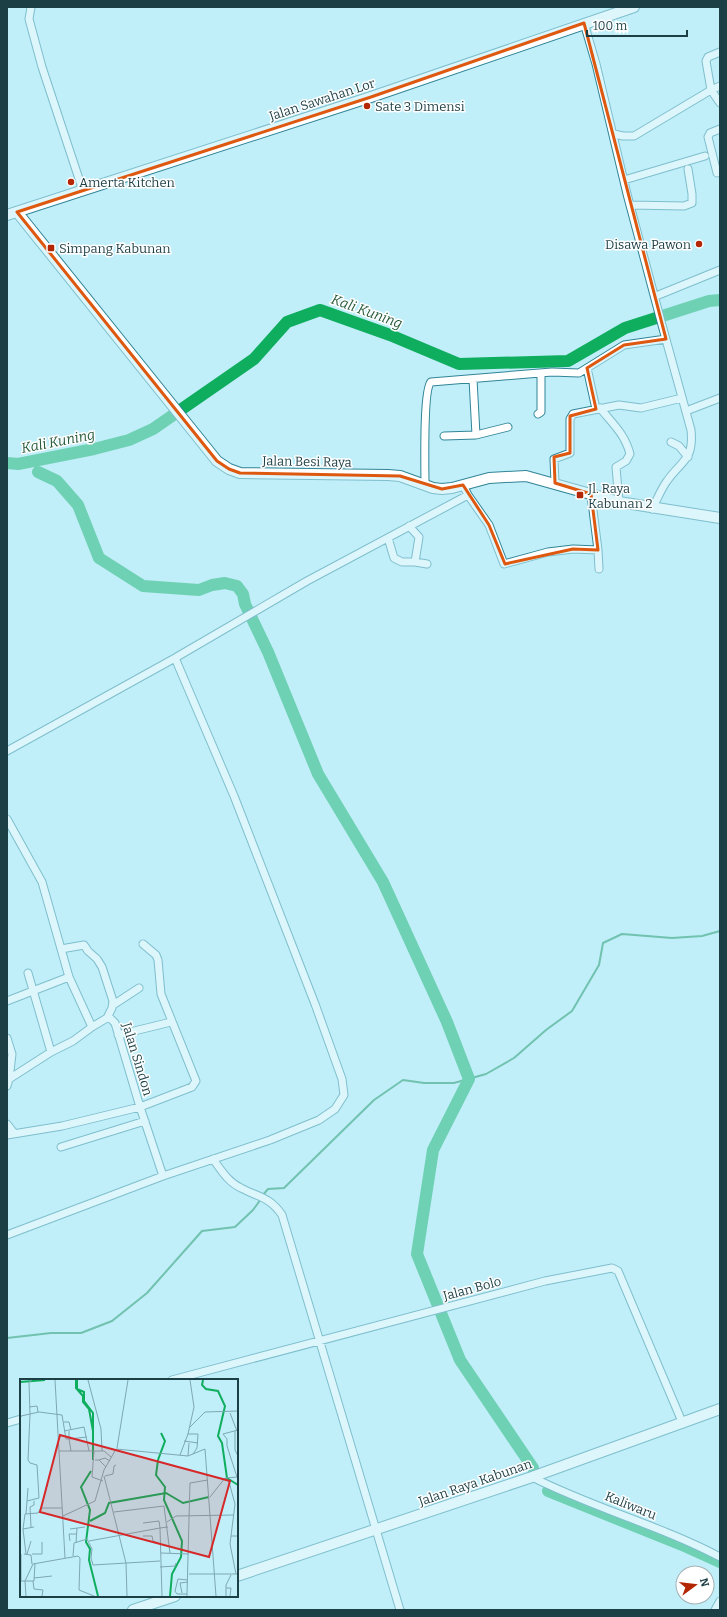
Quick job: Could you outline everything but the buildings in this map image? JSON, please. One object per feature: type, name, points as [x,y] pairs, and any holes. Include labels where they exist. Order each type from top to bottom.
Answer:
[{"type":"street","points":[[31,7],[29,19],[40,60],[84,191]]},
{"type":"street","name":"Jalan Sawahan Lor","points":[[12,213],[84,191],[478,62],[584,23],[634,7]]},
{"type":"street","points":[[584,23],[614,134],[630,204],[691,430],[693,445],[688,457],[666,482],[652,509]]},
{"type":"street","points":[[720,52],[708,57],[706,61],[711,90],[720,103]]},
{"type":"street","points":[[614,134],[628,137],[634,136],[720,86]]},
{"type":"street","points":[[717,173],[708,137],[710,134],[720,129]]},
{"type":"street","points":[[624,180],[705,156]]},
{"type":"street","points":[[630,204],[684,206],[692,203],[688,169]]},
{"type":"street","name":"Jalan Besi Raya","points":[[12,213],[190,426],[216,461],[229,469],[240,473],[400,476],[425,486],[442,489],[489,478],[516,475],[534,477],[619,502],[652,509],[720,518]]},
{"type":"street","points":[[656,296],[720,270]]},
{"type":"street","points":[[425,486],[428,385],[432,381],[541,373],[579,373],[624,345],[666,339]]},
{"type":"street","points":[[587,368],[598,408],[621,432],[630,454],[626,462],[616,467],[619,502]]},
{"type":"street","points":[[538,414],[541,412],[541,373]]},
{"type":"street","points":[[473,379],[476,435]]},
{"type":"street","points":[[556,483],[554,458],[570,453],[571,416],[575,413],[623,405],[641,408],[682,398]]},
{"type":"street","points":[[686,411],[720,398]]},
{"type":"street","points":[[444,436],[476,435],[508,427]]},
{"type":"street","points":[[671,442],[680,446],[688,457]]},
{"type":"street","points":[[463,485],[468,496],[489,525],[504,564],[548,552],[567,550],[598,550]]},
{"type":"street","points":[[591,494],[599,569]]},
{"type":"street","points":[[7,751],[175,658],[307,581],[468,496]]},
{"type":"street","points":[[409,526],[419,537],[415,562]]},
{"type":"street","points":[[388,538],[394,558],[402,562],[427,564]]},
{"type":"street","points":[[7,1235],[163,1176],[270,1140],[319,1120],[341,1103],[344,1095],[344,1088],[315,1004],[234,796],[175,658]]},
{"type":"street","points":[[7,819],[42,882],[69,978],[92,1027]]},
{"type":"street","points":[[143,944],[156,955],[158,960],[159,987],[171,1022],[195,1078],[196,1084],[192,1087],[140,1107],[163,1176]]},
{"type":"street","points":[[61,949],[84,945],[102,967],[113,1005]]},
{"type":"street","points":[[9,1078],[51,1052],[28,973]]},
{"type":"street","points":[[7,1001],[69,978]]},
{"type":"street","points":[[107,1018],[113,1005],[139,988]]},
{"type":"street","name":"Jalan Sindon","points":[[10,1134],[62,1126],[140,1107],[113,1021],[107,1018],[73,1041],[51,1052]]},
{"type":"street","points":[[118,1035],[171,1022]]},
{"type":"street","points":[[7,1038],[12,1054],[7,1086]]},
{"type":"street","points":[[61,1147],[145,1121]]},
{"type":"street","points":[[7,1124],[10,1134]]},
{"type":"street","points":[[214,1159],[228,1179],[241,1189],[256,1194],[268,1200],[277,1207],[285,1222],[364,1494],[400,1610]]},
{"type":"street","name":"Jalan Bolo","points":[[176,1379],[321,1342],[545,1281],[612,1268],[618,1271],[683,1424]]},
{"type":"street","name":"Jalan Raya Kabunan","points":[[238,1576],[532,1477],[683,1424],[720,1409]]},
{"type":"street","points":[[7,1423],[20,1419]]},
{"type":"street","name":"Kaliwaru","points":[[532,1477],[555,1489],[633,1518],[696,1545],[720,1558]]},
{"type":"street","points":[[133,1610],[171,1597]]},
{"type":"street","points":[[715,1610],[720,1601]]},
{"type":"highlighted area","points":[[584,23],[666,339],[624,345],[587,368],[596,409],[570,416],[570,453],[554,457],[555,483],[591,494],[598,550],[573,549],[505,564],[489,525],[463,485],[442,489],[400,476],[240,473],[229,469],[217,461],[17,212],[371,97]]},
{"type":"waterway","name":"Kali Kuning","points":[[7,463],[18,464],[94,449],[129,440],[153,429],[254,359],[287,322],[320,310],[390,335],[459,364],[568,361],[625,328],[709,301],[720,300]]},
{"type":"waterway","points":[[38,472],[57,481],[78,505],[99,558],[143,586],[199,590],[212,585],[225,583],[237,586],[243,594],[245,604],[268,652],[318,774],[383,882],[447,1022],[469,1079],[433,1150],[417,1254],[460,1360],[533,1468]]},
{"type":"waterway","points":[[263,1195],[268,1189],[284,1188],[374,1100],[403,1080],[424,1083],[454,1083],[486,1074],[514,1058],[546,1030],[572,1011],[599,965],[603,943],[622,934],[672,938],[702,936],[720,931]]},
{"type":"waterway","points":[[7,1338],[51,1333],[81,1333],[112,1321],[147,1293],[202,1231],[235,1227],[253,1210],[261,1199]]},
{"type":"waterway","points":[[548,1491],[687,1547],[720,1562]]},
{"type":"place","name":"Sate 3 Dimensi","points":[[367,106]]},
{"type":"place","name":"Amerta Kitchen","points":[[71,182]]},
{"type":"place","name":"Disawa Pawon","points":[[699,244]]},
{"type":"place","name":"Simpang Kabunan","points":[[51,248]]},
{"type":"place","name":"Jl. Raya Kabunan 2","points":[[580,495]]}]
